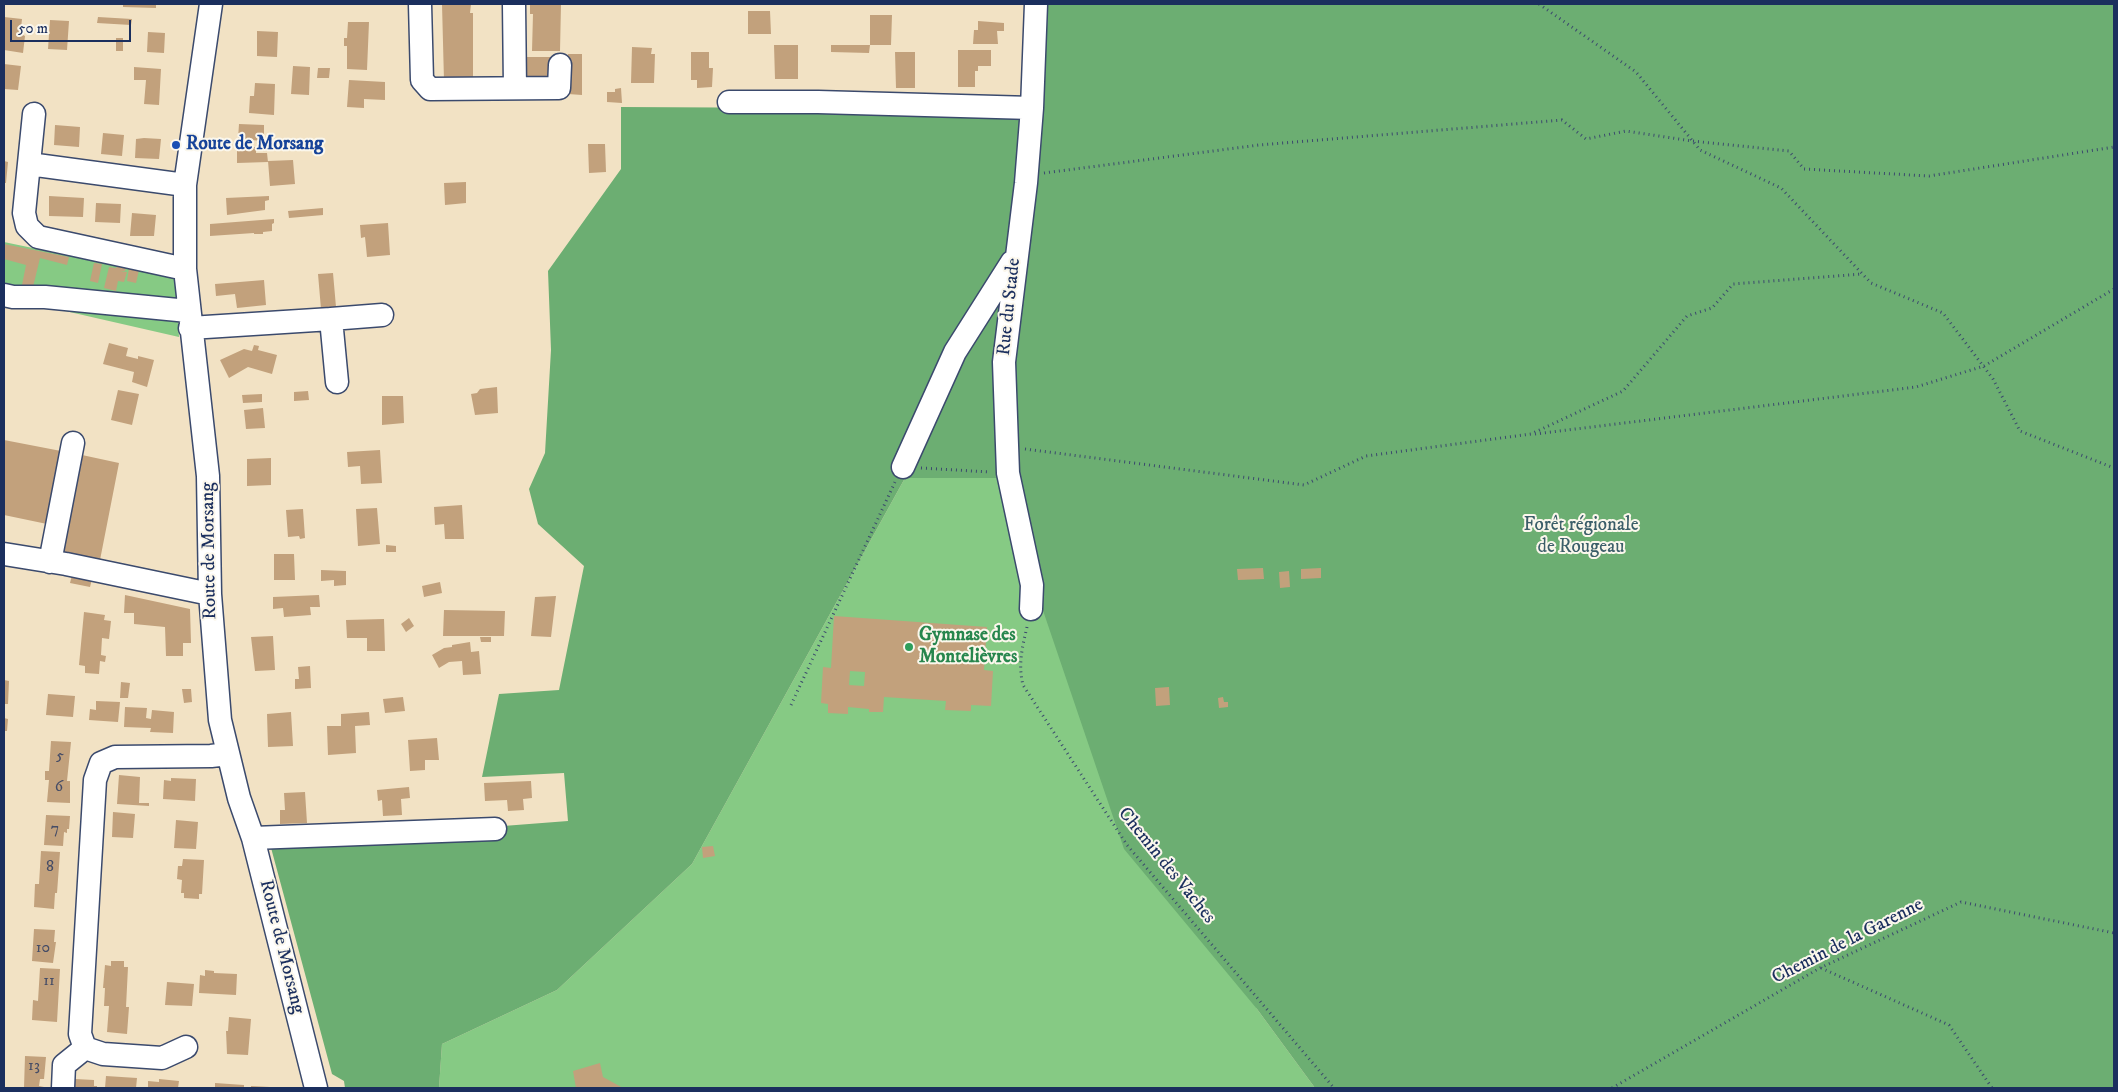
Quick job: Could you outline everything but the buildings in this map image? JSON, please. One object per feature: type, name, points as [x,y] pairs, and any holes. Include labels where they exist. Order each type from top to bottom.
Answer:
[{"type":"street","name":"Route de Morsang","points":[[211,4],[185,185],[185,269],[208,476],[210,594],[220,720],[239,798],[253,838],[316,1088]]},
{"type":"street","points":[[420,4],[422,80],[430,89],[559,88],[560,65]]},
{"type":"street","points":[[514,4],[515,88]]},
{"type":"street","name":"Rue du Stade","points":[[1031,609],[1032,585],[1008,473],[1004,362],[1032,108],[1036,4]]},
{"type":"street","points":[[729,102],[818,102],[1032,108]]},
{"type":"street","points":[[34,114],[24,213],[27,226],[34,235],[185,269]]},
{"type":"street","points":[[29,164],[185,185]]},
{"type":"street","points":[[903,467],[955,352],[1016,257]]},
{"type":"street","points":[[4,295],[13,297],[45,297],[190,320],[331,319],[382,315]]},
{"type":"street","points":[[331,319],[337,382]]},
{"type":"street","points":[[50,562],[74,443]]},
{"type":"street","points":[[4,554],[210,594]]},
{"type":"street","points":[[85,1048],[80,1034],[95,780],[101,763],[115,757],[211,756],[228,754]]},
{"type":"street","points":[[253,838],[495,830]]},
{"type":"street","points":[[85,1048],[103,1054],[162,1058],[186,1047]]},
{"type":"street","points":[[63,1088],[64,1065],[85,1048]]},
{"type":"path","points":[[1539,4],[1636,72],[1700,150],[1781,188],[1871,283],[1943,313],[1993,379],[2020,431],[2114,468]]},
{"type":"path","points":[[1026,175],[1259,145],[1562,120],[1586,139],[1626,132],[1789,151],[1804,169],[1929,176],[2114,147]]},
{"type":"path","points":[[1532,434],[1623,391],[1687,316],[1712,308],[1733,284],[1862,274]]},
{"type":"path","points":[[1007,447],[1304,485],[1366,456],[1916,387],[1984,366],[2114,288]]},
{"type":"path","points":[[792,705],[903,467],[1008,473]]},
{"type":"path","name":"Chemin des Vaches","points":[[1031,609],[1020,659],[1023,685],[1127,846],[1334,1088]]},
{"type":"path","name":"Chemin de la Garenne","points":[[1612,1088],[1820,968],[1961,902],[2114,933]]},
{"type":"path","points":[[1820,968],[1949,1025],[1992,1088]]},
{"type":"green space","name":"Forêt régionale de Rougeau","points":[[1036,4],[2114,4],[2114,1088],[1315,1088],[1257,1009],[1124,849],[998,478],[905,478],[692,864],[557,990],[442,1044],[439,1088],[345,1088],[344,1081],[332,1074],[270,844],[568,821],[564,773],[482,777],[499,694],[559,690],[584,566],[538,524],[529,489],[545,453],[551,350],[548,271],[621,169],[621,107],[818,108],[1030,115]]},
{"type":"green space","points":[[4,242],[176,278],[179,337],[4,297]]},
{"type":"green space","points":[[905,478],[998,478],[1257,1009],[1315,1088],[439,1088],[442,1044],[557,990],[692,864]]},
{"type":"place","name":"Route de Morsang","points":[[176,145]]},
{"type":"place","name":"Gymnase des Montelièvres","points":[[909,647]]}]
